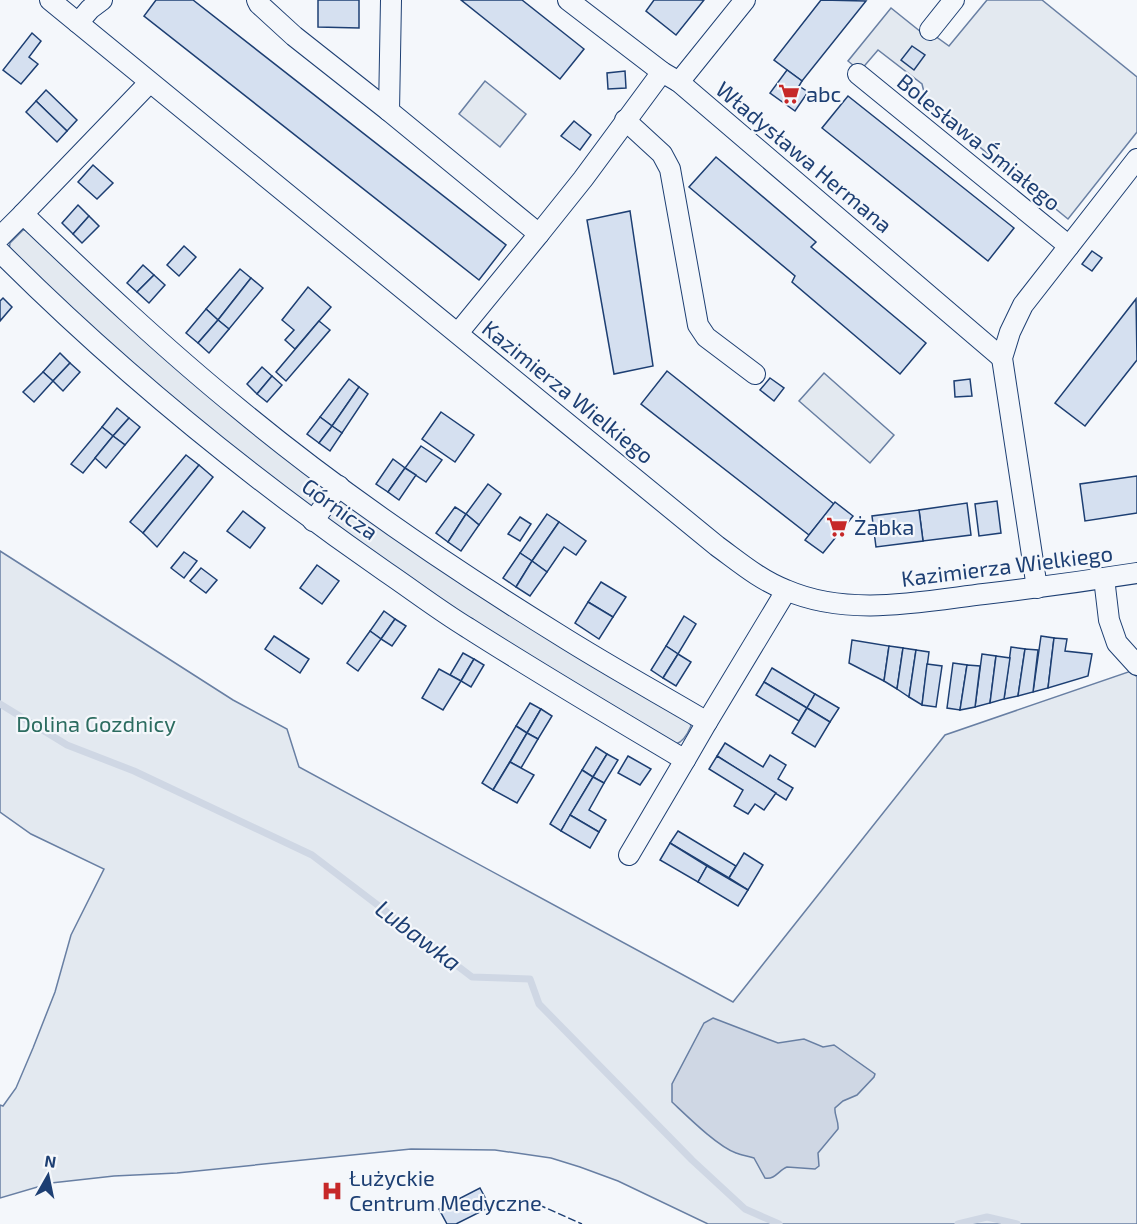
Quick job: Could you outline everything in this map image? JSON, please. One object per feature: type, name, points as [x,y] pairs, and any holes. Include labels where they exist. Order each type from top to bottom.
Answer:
[{"type":"street","name":"Kazimierza Wielkiego","points":[[50,0],[717,546],[750,571],[786,591],[834,603],[888,605],[1037,588],[1137,573]]},
{"type":"street","points":[[78,23],[90,9],[102,0]]},
{"type":"street","points":[[257,0],[294,36],[539,234]]},
{"type":"street","points":[[389,111],[391,0]]},
{"type":"street","points":[[679,82],[745,0]]},
{"type":"street","points":[[930,30],[954,0]]},
{"type":"street","name":"Władysława Hermana","points":[[580,3],[662,72],[679,82],[1002,358]]},
{"type":"street","points":[[459,333],[583,179],[662,72]]},
{"type":"street","name":"Bolesława Śmiałego","points":[[858,74],[1069,246]]},
{"type":"street","points":[[0,237],[149,83]]},
{"type":"street","points":[[626,120],[662,154],[670,169],[698,325],[706,337],[755,374]]},
{"type":"street","name":"Bolesława Śmiałego","points":[[1037,588],[1002,358],[1010,332],[1023,305],[1137,159]]},
{"type":"street","name":"Górnicza","points":[[23,214],[96,284],[222,395],[339,486],[444,560],[559,635],[707,722]]},
{"type":"street","name":"Górnicza","points":[[0,252],[70,319],[168,405],[236,462],[313,521],[467,628],[685,760]]},
{"type":"street","points":[[313,521],[339,486]]},
{"type":"street","points":[[1104,578],[1109,620],[1117,643],[1137,665]]},
{"type":"street","points":[[629,855],[786,591]]},
{"type":"green space","points":[[987,0],[1042,0],[1137,77],[1137,132],[1068,219],[927,104],[922,84],[878,50],[860,71],[848,61],[891,8],[931,40],[935,36],[949,46]]},
{"type":"green space","points":[[485,81],[526,114],[500,147],[459,114]]},
{"type":"green space","points":[[23,230],[28,230],[322,484],[323,493],[313,506],[310,507],[270,478],[193,416],[81,318],[9,250],[10,243]]},
{"type":"green space","points":[[824,373],[894,435],[870,463],[799,401]]},
{"type":"green space","points":[[342,499],[689,721],[691,726],[685,737],[676,744],[480,627],[327,520],[328,513]]},
{"type":"green space","name":"Dolina Gozdnicy","points":[[0,551],[233,700],[287,729],[299,767],[733,1002],[945,735],[1131,671],[1137,677],[1137,1224],[708,1224],[618,1181],[580,1167],[551,1158],[495,1150],[411,1149],[177,1173],[114,1176],[51,1183],[0,1198],[0,1105],[3,1106],[16,1088],[55,992],[71,935],[104,869],[31,834],[0,812]]},
{"type":"shaded area","points":[[713,1018],[778,1043],[804,1039],[823,1047],[834,1045],[875,1074],[857,1095],[843,1101],[835,1108],[838,1129],[818,1153],[819,1166],[815,1169],[787,1167],[774,1176],[765,1178],[754,1158],[736,1153],[720,1144],[672,1102],[672,1084],[704,1023]]},
{"type":"building","points":[[156,0],[193,0],[506,245],[479,280],[144,16]]},
{"type":"building","points":[[318,0],[359,0],[359,28],[318,27]]},
{"type":"building","points":[[461,0],[522,0],[584,49],[560,79]]},
{"type":"building","points":[[654,0],[704,0],[676,35],[646,11]]},
{"type":"building","points":[[821,0],[866,1],[802,81],[774,60]]},
{"type":"building","points":[[32,33],[41,41],[29,57],[38,64],[21,84],[3,70]]},
{"type":"building","points":[[912,46],[925,55],[914,70],[901,60]]},
{"type":"building","points":[[787,70],[802,81],[799,86],[808,92],[795,111],[770,93]]},
{"type":"building","points":[[625,71],[626,88],[608,89],[607,73]]},
{"type":"building","points":[[46,90],[77,120],[67,131],[36,101]]},
{"type":"building","points":[[848,96],[1014,228],[988,261],[822,128]]},
{"type":"building","points":[[36,101],[67,131],[57,142],[26,112]]},
{"type":"building","points":[[574,121],[591,135],[580,150],[561,136]]},
{"type":"building","points":[[716,157],[816,242],[811,247],[926,343],[900,374],[792,282],[795,276],[689,187]]},
{"type":"building","points":[[93,165],[113,183],[97,199],[78,182]]},
{"type":"building","points":[[78,205],[89,216],[73,234],[62,223]]},
{"type":"building","points":[[630,211],[653,366],[614,374],[587,220]]},
{"type":"building","points":[[89,216],[99,226],[82,243],[73,234]]},
{"type":"building","points":[[184,246],[196,257],[179,276],[167,265]]},
{"type":"building","points":[[1092,251],[1102,258],[1092,271],[1082,264]]},
{"type":"building","points":[[143,265],[154,275],[137,292],[127,283]]},
{"type":"building","points":[[240,269],[251,278],[218,320],[206,309]]},
{"type":"building","points":[[154,275],[165,285],[149,303],[137,292]]},
{"type":"building","points":[[251,278],[263,288],[229,329],[218,320]]},
{"type":"building","points":[[308,287],[331,307],[295,349],[285,340],[294,330],[282,320]]},
{"type":"building","points":[[3,298],[12,307],[0,321],[0,301]]},
{"type":"building","points":[[1136,299],[1137,360],[1085,426],[1055,403]]},
{"type":"building","points":[[206,309],[218,320],[198,343],[186,333]]},
{"type":"building","points":[[218,320],[229,329],[209,353],[198,343]]},
{"type":"building","points":[[319,321],[330,330],[286,381],[276,372]]},
{"type":"building","points":[[60,353],[70,363],[53,381],[43,372]]},
{"type":"building","points":[[70,363],[80,372],[63,391],[53,381]]},
{"type":"building","points":[[262,367],[272,376],[257,394],[247,384]]},
{"type":"building","points":[[667,371],[834,504],[809,535],[641,404]]},
{"type":"building","points":[[43,372],[53,381],[34,402],[23,392]]},
{"type":"building","points":[[272,376],[282,385],[267,402],[257,394]]},
{"type":"building","points":[[770,378],[784,388],[774,401],[760,390]]},
{"type":"building","points":[[349,379],[359,387],[332,426],[320,417]]},
{"type":"building","points":[[970,379],[972,396],[955,397],[954,381]]},
{"type":"building","points":[[359,387],[368,394],[342,433],[332,426]]},
{"type":"building","points":[[117,408],[129,418],[113,436],[102,427]]},
{"type":"building","points":[[441,412],[474,435],[455,462],[422,439]]},
{"type":"building","points":[[320,417],[332,426],[319,443],[307,434]]},
{"type":"building","points":[[129,418],[140,427],[125,445],[113,436]]},
{"type":"building","points":[[332,426],[342,433],[330,451],[319,443]]},
{"type":"building","points":[[102,427],[113,436],[83,473],[71,464]]},
{"type":"building","points":[[113,436],[125,445],[106,468],[95,458]]},
{"type":"building","points":[[421,446],[442,460],[426,482],[405,468]]},
{"type":"building","points":[[186,455],[199,465],[143,533],[130,522]]},
{"type":"building","points":[[393,459],[405,468],[388,492],[376,484]]},
{"type":"building","points":[[199,465],[213,477],[157,547],[143,533]]},
{"type":"building","points":[[405,468],[416,475],[399,500],[388,492]]},
{"type":"building","points":[[1137,476],[1137,513],[1085,521],[1080,484]]},
{"type":"building","points":[[488,484],[501,494],[479,525],[466,514]]},
{"type":"building","points":[[997,501],[1001,533],[979,536],[975,504]]},
{"type":"building","points":[[835,502],[853,516],[823,553],[805,540]]},
{"type":"building","points":[[967,503],[971,535],[923,541],[919,510]]},
{"type":"building","points":[[455,507],[466,514],[448,542],[436,533]]},
{"type":"building","points":[[919,510],[923,541],[876,547],[872,516]]},
{"type":"building","points":[[243,511],[265,528],[250,548],[227,531]]},
{"type":"building","points":[[466,514],[479,525],[461,551],[448,542]]},
{"type":"building","points":[[547,514],[559,522],[532,561],[520,553]]},
{"type":"building","points":[[520,517],[531,524],[520,541],[508,534]]},
{"type":"building","points":[[559,522],[586,541],[576,555],[564,547],[547,572],[532,561]]},
{"type":"building","points":[[184,552],[197,561],[184,578],[171,568]]},
{"type":"building","points":[[520,553],[532,561],[516,587],[503,578]]},
{"type":"building","points":[[532,561],[547,572],[530,596],[516,587]]},
{"type":"building","points":[[317,565],[339,581],[322,604],[300,588]]},
{"type":"building","points":[[201,568],[217,580],[206,593],[190,581]]},
{"type":"building","points":[[601,582],[626,597],[613,617],[588,602]]},
{"type":"building","points":[[588,602],[613,617],[599,639],[575,623]]},
{"type":"building","points":[[384,611],[395,619],[381,639],[370,631]]},
{"type":"building","points":[[684,616],[696,624],[678,654],[666,646]]},
{"type":"building","points":[[395,619],[406,626],[392,646],[381,639]]},
{"type":"building","points":[[370,631],[381,639],[358,671],[347,663]]},
{"type":"building","points":[[274,636],[309,659],[300,673],[265,649]]},
{"type":"building","points":[[1041,636],[1054,638],[1048,688],[1033,692]]},
{"type":"building","points":[[1054,638],[1067,639],[1065,651],[1092,654],[1088,676],[1048,688]]},
{"type":"building","points":[[852,640],[889,646],[884,681],[849,663]]},
{"type":"building","points":[[666,646],[678,654],[663,678],[651,670]]},
{"type":"building","points":[[889,646],[903,648],[897,689],[884,681]]},
{"type":"building","points":[[1011,647],[1025,649],[1018,696],[1004,699]]},
{"type":"building","points":[[903,648],[916,650],[909,697],[897,689]]},
{"type":"building","points":[[1025,649],[1038,650],[1033,692],[1018,696]]},
{"type":"building","points":[[916,650],[929,652],[922,705],[909,697]]},
{"type":"building","points":[[463,653],[474,659],[461,681],[450,675]]},
{"type":"building","points":[[678,654],[691,662],[676,686],[663,678]]},
{"type":"building","points":[[982,654],[996,656],[990,703],[975,707]]},
{"type":"building","points":[[996,656],[1010,658],[1004,699],[990,703]]},
{"type":"building","points":[[474,659],[484,665],[471,687],[461,681]]},
{"type":"building","points":[[953,663],[967,665],[960,710],[947,708]]},
{"type":"building","points":[[927,664],[942,666],[936,707],[922,705]]},
{"type":"building","points":[[967,665],[980,666],[975,707],[960,710]]},
{"type":"building","points":[[772,668],[815,694],[807,708],[764,682]]},
{"type":"building","points":[[439,669],[461,681],[443,710],[422,698]]},
{"type":"building","points":[[764,682],[807,708],[799,721],[756,695]]},
{"type":"building","points":[[815,694],[839,708],[830,722],[807,708]]},
{"type":"building","points":[[530,703],[541,709],[527,733],[516,726]]},
{"type":"building","points":[[807,708],[830,722],[815,747],[792,733]]},
{"type":"building","points":[[541,709],[552,716],[538,739],[527,733]]},
{"type":"building","points":[[516,726],[527,733],[493,790],[482,783]]},
{"type":"building","points":[[527,733],[538,739],[521,768],[510,762]]},
{"type":"building","points":[[725,743],[763,767],[770,755],[786,765],[778,779],[793,788],[786,800],[717,756]]},
{"type":"building","points":[[596,747],[607,754],[593,777],[582,770]]},
{"type":"building","points":[[607,754],[618,760],[604,783],[593,777]]},
{"type":"building","points":[[628,756],[651,769],[640,785],[618,773]]},
{"type":"building","points":[[717,756],[776,793],[764,810],[755,804],[748,814],[734,806],[743,790],[709,769]]},
{"type":"building","points":[[510,762],[534,775],[517,803],[493,790]]},
{"type":"building","points":[[582,770],[593,777],[561,831],[550,824]]},
{"type":"building","points":[[593,777],[604,783],[589,810],[606,820],[599,832],[570,815]]},
{"type":"building","points":[[570,815],[599,832],[590,848],[561,831]]},
{"type":"building","points":[[678,831],[736,866],[729,878],[670,843]]},
{"type":"building","points":[[670,843],[707,866],[698,882],[660,860]]},
{"type":"building","points":[[744,853],[763,865],[748,890],[729,878]]},
{"type":"building","points":[[707,866],[748,890],[738,906],[698,882]]},
{"type":"building","points":[[480,1188],[490,1207],[456,1224],[447,1224],[439,1209]]},
{"type":"waterway","name":"Lubawka","points":[[0,704],[67,745],[134,771],[312,855],[472,977],[530,979],[539,1004],[692,1160],[745,1209],[779,1224]]},
{"type":"waterway","name":"Lubawka","points":[[958,1224],[987,1217],[1017,1224]]},
{"type":"fence","points":[[528,1200],[582,1224]]},
{"type":"place","name":"abc","points":[[789,94]]},
{"type":"place","name":"Żabka","points":[[837,527]]},
{"type":"place","name":"Łużyckie Centrum Medyczne","points":[[332,1191]]}]
